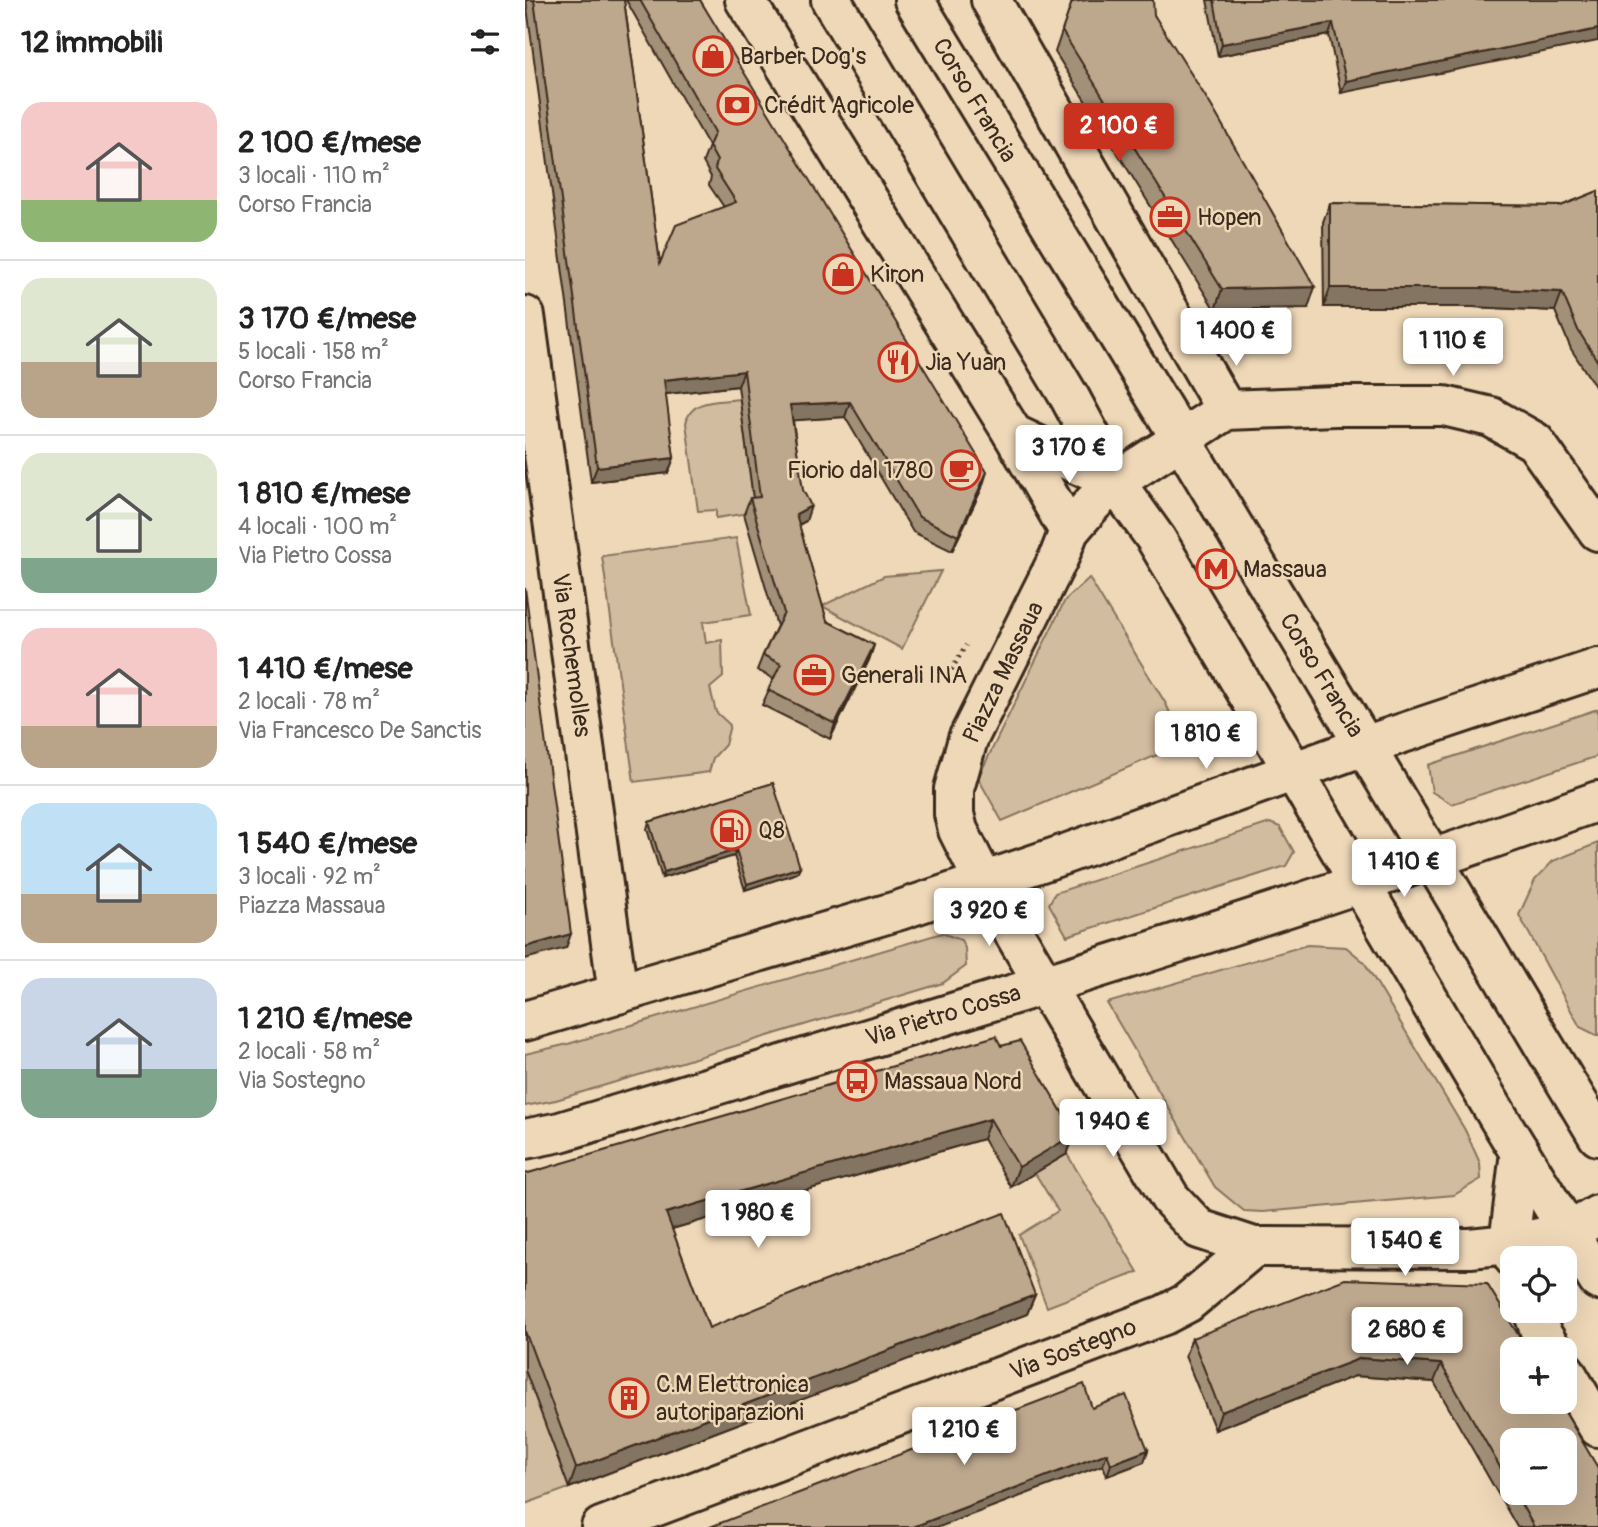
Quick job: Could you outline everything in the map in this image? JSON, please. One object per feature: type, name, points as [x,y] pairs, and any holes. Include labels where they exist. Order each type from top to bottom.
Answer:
[{"type":"main road","points":[[745,0],[1013,433],[1069,531]]},
{"type":"main road","points":[[831,0],[1070,398],[1115,482],[1156,539],[1520,1152],[1583,1224],[1598,1280]]},
{"type":"main road","name":"Corso Francia","points":[[914,0],[1181,439],[1598,1136]]},
{"type":"main road","points":[[993,0],[1226,410],[1444,406],[1491,416],[1535,442],[1598,531]]},
{"type":"main road","name":"Via Rochemolles","points":[[525,316],[618,994]]},
{"type":"main road","name":"Piazza Massaua","points":[[1226,410],[1115,482],[1069,531],[1059,557],[968,739],[954,789],[957,830],[984,882],[1170,1198],[1199,1229],[1254,1247],[1500,1251]]},
{"type":"main road","points":[[1013,433],[1115,482]]},
{"type":"main road","points":[[525,1021],[900,910],[1364,746],[1598,668]]},
{"type":"main road","name":"Via Pietro Cossa","points":[[525,1139],[560,1132],[1301,904],[1598,801]]},
{"type":"main road","points":[[1511,1246],[1520,1152]]},
{"type":"main road","name":"Piazza Massaua","points":[[1524,1246],[1583,1224]]},
{"type":"main road","name":"Via Sostegno","points":[[601,1527],[1164,1315],[1187,1303],[1254,1247]]},
{"type":"main road","points":[[1577,1391],[1598,1427]]},
{"type":"path","points":[[949,676],[971,635]]},
{"type":"shaded area","points":[[740,399],[755,512],[716,518],[716,510],[698,511],[686,423],[693,409],[699,405]]},
{"type":"shaded area","points":[[736,538],[751,615],[703,622],[706,643],[722,640],[723,677],[710,688],[716,712],[730,725],[725,745],[713,758],[709,772],[634,782],[602,556]]},
{"type":"shaded area","points":[[941,571],[902,649],[822,606],[884,576]]},
{"type":"shaded area","points":[[1089,578],[1166,704],[1179,733],[1169,750],[1002,821],[978,778],[1065,600]]},
{"type":"shaded area","points":[[1598,709],[1598,756],[1452,804],[1432,792],[1428,765]]},
{"type":"shaded area","points":[[1270,823],[1280,827],[1294,852],[1286,866],[1067,936],[1049,904],[1055,893]]},
{"type":"shaded area","points":[[1598,843],[1598,1036],[1580,1027],[1519,915],[1535,880],[1553,861]]},
{"type":"shaded area","points":[[942,933],[961,940],[965,948],[966,966],[943,983],[556,1100],[525,1106],[525,1054],[568,1044]]},
{"type":"shaded area","points":[[1307,945],[1346,947],[1364,962],[1465,1130],[1480,1163],[1481,1179],[1454,1195],[1263,1212],[1244,1211],[1215,1187],[1107,1003]]},
{"type":"shaded area","points":[[1067,1154],[1138,1272],[1047,1307],[1019,1235],[1058,1211],[1035,1173]]},
{"type":"shaded area","points":[[525,1370],[569,1488],[525,1504]]},
{"type":"building","points":[[534,0],[624,0],[660,263],[676,225],[736,202],[715,169],[717,161],[709,146],[715,132],[640,0],[700,0],[987,472],[958,536],[919,517],[850,402],[790,405],[803,490],[811,506],[796,514],[827,621],[874,645],[835,724],[768,690],[781,664],[763,655],[784,613],[750,498],[760,497],[744,371],[664,380],[674,458],[597,467]]},
{"type":"building","points":[[1153,0],[1154,15],[1212,107],[1315,287],[1222,289],[1062,31],[1072,2]]},
{"type":"building","points":[[1214,0],[1598,0],[1598,29],[1346,81],[1333,23],[1222,44]]},
{"type":"building","points":[[1598,191],[1598,362],[1578,330],[1562,292],[1480,288],[1330,288],[1330,203],[1561,206]]},
{"type":"building","points":[[525,588],[571,934],[525,947]]},
{"type":"building","points":[[773,783],[800,867],[747,884],[736,850],[664,872],[649,822]]},
{"type":"building","points":[[996,1036],[1001,1046],[1020,1041],[1075,1134],[1019,1167],[990,1119],[666,1213],[709,1328],[1004,1213],[1035,1295],[576,1468],[525,1331],[525,1174]]},
{"type":"building","points":[[1345,1279],[1487,1284],[1500,1305],[1500,1323],[1511,1323],[1520,1337],[1500,1337],[1500,1414],[1566,1414],[1574,1428],[1500,1428],[1500,1467],[1441,1364],[1361,1358],[1221,1412],[1192,1338]]},
{"type":"building","points":[[1084,1384],[1092,1408],[1126,1395],[1148,1450],[1111,1464],[1107,1453],[913,1527],[710,1527]]},
{"type":"building","points":[[1577,1432],[1598,1468],[1598,1527],[1534,1527],[1522,1505],[1577,1505]]},
{"type":"place","name":"Barber Dog's","points":[[713,56]]},
{"type":"place","name":"Crédit Agricole","points":[[737,105]]},
{"type":"place","name":"Hopen","points":[[1170,217]]},
{"type":"place","name":"Kìron","points":[[843,274]]},
{"type":"place","name":"Jia Yuan","points":[[898,362]]},
{"type":"place","name":"Fiorio dal 1780","points":[[961,470]]},
{"type":"place","name":"Massaua","points":[[1216,569]]},
{"type":"place","name":"Generali INA","points":[[814,675]]},
{"type":"place","name":"Q8","points":[[731,830]]},
{"type":"place","name":"Massaua Nord","points":[[857,1081]]},
{"type":"place","name":"C.M Elettronica autoriparazioni","points":[[629,1398]]}]
